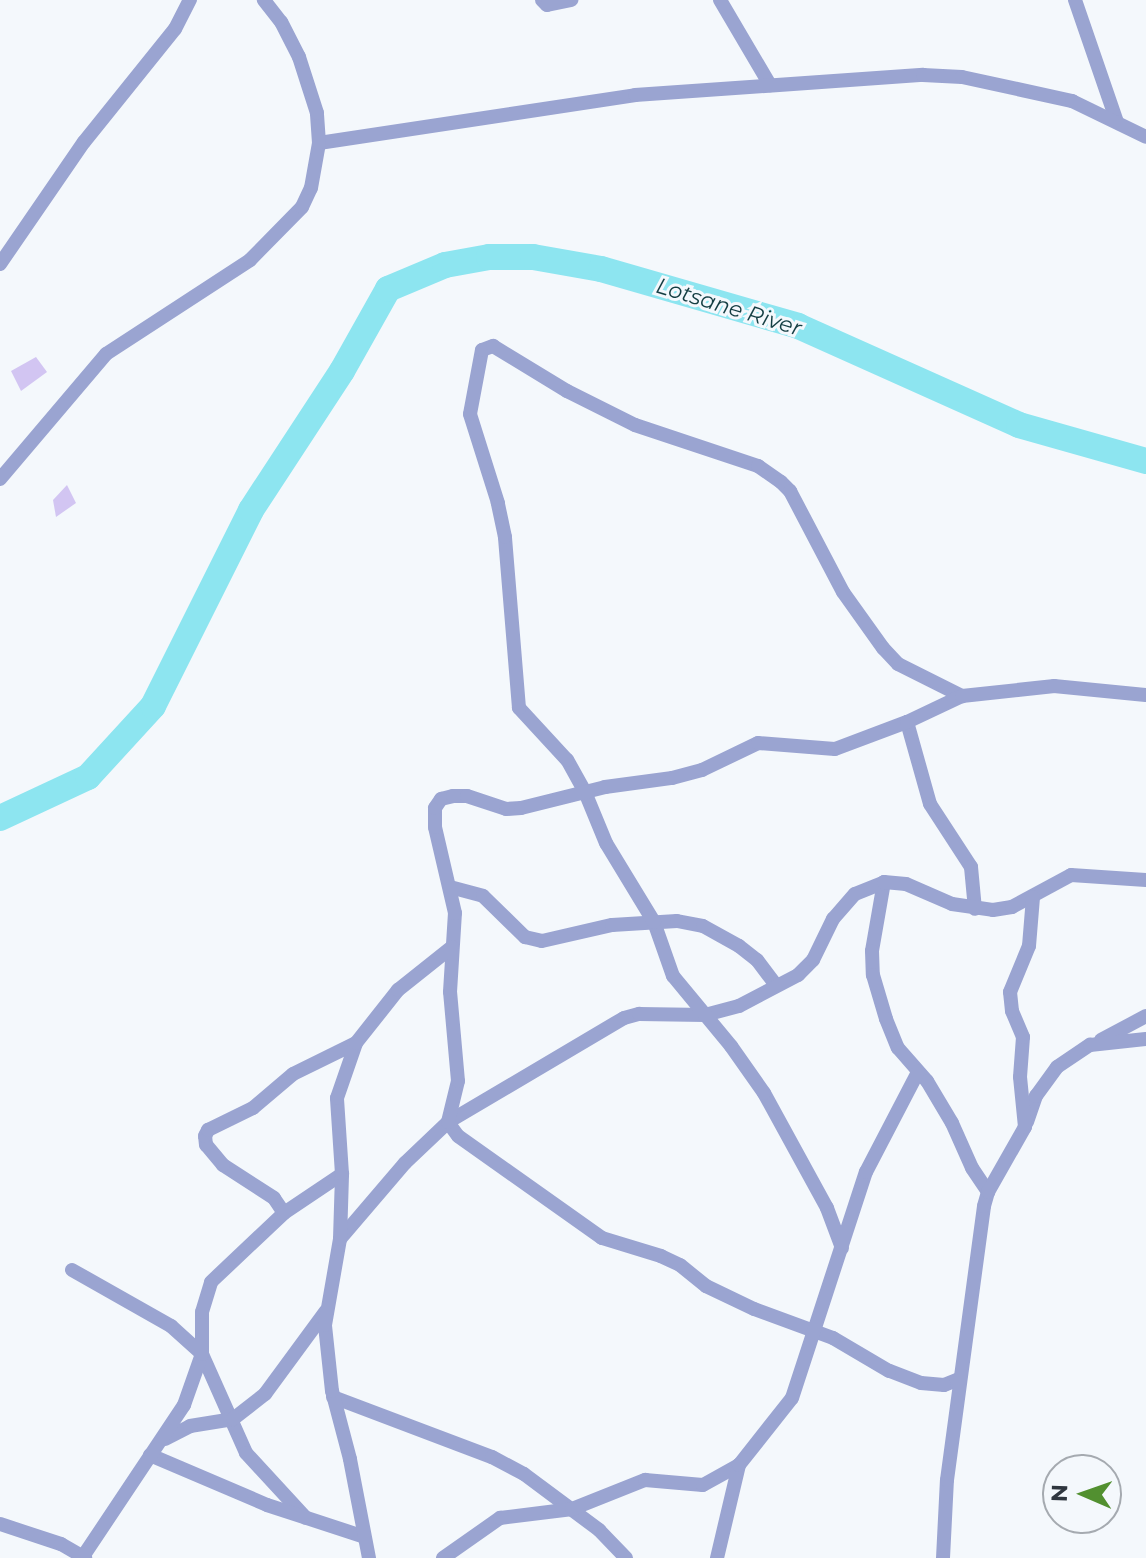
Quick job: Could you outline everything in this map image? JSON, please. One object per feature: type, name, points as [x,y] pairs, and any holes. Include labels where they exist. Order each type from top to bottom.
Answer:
[{"type":"street","points":[[0,264],[84,142],[175,29],[190,0]]},
{"type":"street","points":[[0,479],[106,354],[250,260],[302,207],[311,188],[319,143],[317,113],[299,57],[281,22],[264,0]]},
{"type":"street","points":[[542,0],[547,5],[571,0]]},
{"type":"street","points":[[720,0],[770,85]]},
{"type":"street","points":[[1075,0],[1117,122]]},
{"type":"street","points":[[319,143],[635,95],[923,75],[962,77],[1072,101],[1146,137]]},
{"type":"street","points":[[842,1248],[827,1208],[764,1093],[673,976],[654,922],[606,843],[585,792],[567,760],[519,708],[505,537],[498,503],[470,414],[482,350],[493,346],[567,391],[635,425],[758,466],[781,482],[790,491],[843,592],[883,648],[898,664],[962,696]]},
{"type":"street","points":[[448,1122],[458,1081],[450,992],[455,913],[435,827],[435,808],[441,799],[467,796],[506,809],[690,773],[751,745],[835,749],[907,722],[962,696],[1054,686],[1146,695]]},
{"type":"street","points":[[907,722],[930,804],[971,867],[975,909]]},
{"type":"street","points":[[340,1239],[405,1163],[448,1122],[624,1018],[639,1014],[705,1015],[739,1006],[798,975],[813,960],[833,919],[855,894],[884,882],[906,884],[952,904],[975,909],[1012,907],[1071,875],[1146,880]]},
{"type":"street","points":[[884,882],[872,951],[873,975],[891,1033],[952,1123],[972,1168],[988,1192]]},
{"type":"street","points":[[450,887],[483,896],[525,937],[542,941],[612,925],[677,921],[723,935],[757,960],[776,985]]},
{"type":"street","points":[[1025,1127],[1020,1077],[1023,1037],[1012,1011],[1010,992],[1029,946],[1033,897]]},
{"type":"street","points":[[371,1556],[362,1536],[350,1459],[333,1397],[326,1311],[340,1239],[342,1174],[337,1098],[356,1043],[398,990],[452,947]]},
{"type":"street","points":[[943,1558],[947,1480],[959,1379],[988,1192],[1025,1127],[1036,1096],[1057,1067],[1146,1016]]},
{"type":"street","points":[[1097,1043],[1146,1039]]},
{"type":"street","points":[[284,1213],[274,1198],[223,1165],[206,1145],[205,1136],[208,1130],[253,1108],[293,1074],[356,1043]]},
{"type":"street","points":[[443,1558],[500,1518],[572,1509],[639,1481],[703,1485],[739,1465],[792,1398],[866,1172],[918,1072]]},
{"type":"street","points":[[448,1122],[468,1144],[592,1232],[661,1256],[680,1265],[706,1286],[754,1309],[816,1331],[921,1383],[944,1385],[959,1379]]},
{"type":"street","points":[[0,1524],[61,1544],[83,1558],[184,1405],[202,1354],[202,1312],[211,1282],[284,1213],[342,1174]]},
{"type":"street","points":[[72,1270],[171,1326],[202,1354],[246,1453],[306,1518]]},
{"type":"street","points":[[161,1442],[190,1426],[233,1419],[276,1381],[326,1311]]},
{"type":"street","points":[[333,1397],[492,1457],[524,1474],[572,1509],[626,1558]]},
{"type":"street","points":[[150,1455],[205,1481],[362,1536]]},
{"type":"street","points":[[717,1558],[739,1465]]},
{"type":"shaded area","points":[[36,357],[47,372],[21,391],[11,371]]},
{"type":"shaded area","points":[[67,485],[76,503],[56,517],[53,500]]},
{"type":"waterway","name":"Lotsane River","points":[[0,818],[88,777],[153,706],[251,510],[342,371],[388,289],[445,265],[489,257],[533,257],[601,269],[798,326],[1019,425],[1146,461]]}]
